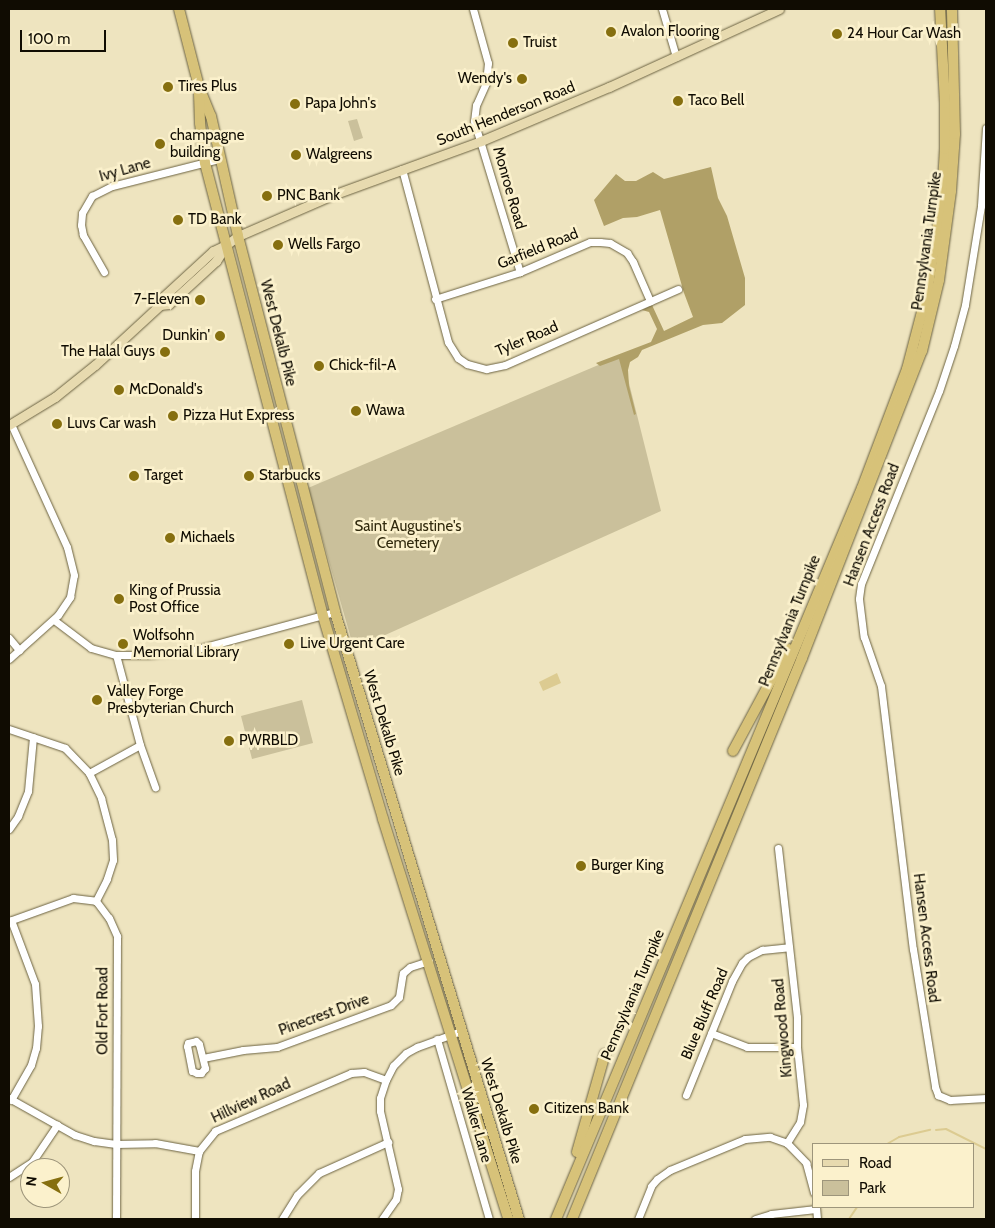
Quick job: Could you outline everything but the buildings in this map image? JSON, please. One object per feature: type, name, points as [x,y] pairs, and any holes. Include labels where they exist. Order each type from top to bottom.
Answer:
[{"type":"highway","name":"West Dekalb Pike","points":[[179,9],[199,87],[211,116],[219,160],[335,612],[519,1219]]},
{"type":"highway","name":"Pennsylvania Turnpike","points":[[557,1216],[862,488],[907,369],[927,293],[935,251],[945,149],[940,9]]},
{"type":"highway","name":"Pennsylvania Turnpike","points":[[572,1219],[802,658],[922,350],[939,280],[951,191],[955,134],[952,9]]},
{"type":"highway","name":"West Dekalb Pike","points":[[199,87],[200,123],[205,163],[323,616],[383,819],[429,961],[450,1035],[508,1219]]},
{"type":"highway","points":[[268,403],[283,438],[292,445]]},
{"type":"highway","points":[[277,442],[298,473]]},
{"type":"highway","points":[[733,751],[812,604]]},
{"type":"highway","points":[[557,1216],[605,1054]]},
{"type":"main road","name":"South Henderson Road","points":[[10,425],[74,382],[160,305],[163,297],[208,256],[238,236],[330,196],[481,141],[676,57],[779,9]]},
{"type":"street","name":"Monroe Road","points":[[473,9],[488,64],[486,83],[474,114],[474,121],[520,272]]},
{"type":"street","points":[[662,9],[676,57]]},
{"type":"street","name":"Hansen Access Road","points":[[986,128],[981,206],[964,305],[954,346],[939,391],[861,584],[859,599],[864,637],[881,686],[913,950],[934,1087],[938,1095],[950,1100],[986,1098]]},
{"type":"street","name":"Ivy Lane","points":[[104,272],[83,235],[81,225],[82,213],[92,196],[112,186],[219,160]]},
{"type":"street","name":"Tyler Road","points":[[402,169],[435,299],[452,350],[467,364],[486,369],[505,364],[678,289]]},
{"type":"street","name":"Garfield Road","points":[[435,299],[520,272],[590,242],[610,243],[627,253],[633,262],[650,301]]},
{"type":"street","points":[[9,659],[54,620],[66,604],[72,590],[74,576],[72,562],[10,425]]},
{"type":"street","points":[[54,620],[91,648],[116,655],[147,655],[190,651],[335,612]]},
{"type":"street","points":[[9,638],[19,650]]},
{"type":"street","points":[[116,655],[140,745],[155,787]]},
{"type":"street","points":[[9,729],[66,748],[78,759],[89,773],[101,798],[112,840],[113,860],[107,879],[96,901],[73,898],[10,921],[35,984],[38,1026],[36,1048],[31,1065],[10,1099],[75,1135],[94,1141],[116,1144],[155,1143],[199,1151]]},
{"type":"street","points":[[9,829],[18,816],[28,791],[33,737]]},
{"type":"street","points":[[89,773],[140,745]]},
{"type":"street","name":"Kingwood Road","points":[[778,848],[797,1017],[797,1047],[804,1105],[800,1122],[787,1143]]},
{"type":"street","name":"Old Fort Road","points":[[96,901],[109,918],[117,936],[116,1219]]},
{"type":"street","name":"Blue Bluff Road","points":[[686,1095],[742,963],[748,957],[762,950],[789,947]]},
{"type":"street","name":"Pinecrest Drive","points":[[203,1058],[243,1050],[277,1047],[392,1005],[399,997],[403,973],[410,967],[429,961]]},
{"type":"street","points":[[382,1219],[396,1198],[398,1189],[380,1111],[380,1098],[386,1080],[393,1066],[406,1053],[461,1031]]},
{"type":"street","points":[[711,1033],[747,1047],[797,1047]]},
{"type":"street","name":"Walker Lane","points":[[437,1039],[489,1219]]},
{"type":"street","name":"Hillview Road","points":[[195,1219],[195,1172],[199,1151],[215,1131],[340,1076],[364,1072],[386,1080]]},
{"type":"street","points":[[9,1177],[32,1162],[57,1125]]},
{"type":"street","points":[[638,1219],[652,1186],[657,1179],[670,1170],[744,1139],[770,1137],[787,1143],[806,1163],[812,1185]]},
{"type":"street","points":[[282,1219],[297,1196],[319,1173],[388,1142]]},
{"type":"street","points":[[756,1219],[771,1214],[816,1208],[817,1219]]},
{"type":"green space","points":[[357,119],[363,138],[354,141],[348,121]]},
{"type":"green space","name":"Saint Augustine's Cemetery","points":[[622,355],[661,511],[354,649],[308,488]]},
{"type":"green space","points":[[302,700],[313,743],[252,759],[241,716]]},
{"type":"shaded area","points":[[711,167],[718,198],[727,216],[745,278],[745,305],[722,323],[703,325],[642,350],[638,357],[630,362],[628,370],[629,386],[636,414],[634,415],[619,359],[600,366],[596,363],[651,342],[657,329],[649,312],[642,310],[652,305],[664,331],[693,317],[684,293],[660,210],[637,217],[623,218],[604,226],[594,200],[616,174],[625,181],[636,181],[653,172],[664,179]]},
{"type":"shaded area","points":[[557,673],[561,683],[543,691],[539,682]]},
{"type":"waterway","points":[[936,1130],[946,1129],[974,1143]]},
{"type":"waterway","points":[[889,1143],[899,1137],[930,1130]]},
{"type":"waterway","points":[[975,1144],[986,1149]]},
{"type":"waterway","points":[[849,1219],[856,1208]]},
{"type":"place","name":"Avalon Flooring","points":[[611,32]]},
{"type":"place","name":"24 Hour Car Wash","points":[[837,34]]},
{"type":"place","name":"Truist","points":[[513,43]]},
{"type":"place","name":"Wendy's","points":[[522,79]]},
{"type":"place","name":"Tires Plus","points":[[168,87]]},
{"type":"place","name":"Taco Bell","points":[[678,101]]},
{"type":"place","name":"Papa John's","points":[[295,104]]},
{"type":"place","name":"champagne building","points":[[160,144]]},
{"type":"place","name":"Walgreens","points":[[296,155]]},
{"type":"place","name":"PNC Bank","points":[[267,196]]},
{"type":"place","name":"TD Bank","points":[[178,220]]},
{"type":"place","name":"Wells Fargo","points":[[278,245]]},
{"type":"place","name":"7-Eleven","points":[[200,300]]},
{"type":"place","name":"Dunkin'","points":[[220,336]]},
{"type":"place","name":"The Halal Guys","points":[[165,352]]},
{"type":"place","name":"Chick-fil-A","points":[[319,366]]},
{"type":"place","name":"McDonald's","points":[[119,390]]},
{"type":"place","name":"Wawa","points":[[356,411]]},
{"type":"place","name":"Pizza Hut Express","points":[[173,416]]},
{"type":"place","name":"Luvs Car wash","points":[[57,424]]},
{"type":"place","name":"Target","points":[[134,476]]},
{"type":"place","name":"Starbucks","points":[[249,476]]},
{"type":"place","name":"Michaels","points":[[170,538]]},
{"type":"place","name":"King of Prussia Post Office","points":[[119,599]]},
{"type":"place","name":"Wolfsohn Memorial Library","points":[[123,644]]},
{"type":"place","name":"Live Urgent Care","points":[[289,644]]},
{"type":"place","name":"Valley Forge Presbyterian Church","points":[[97,700]]},
{"type":"place","name":"PWRBLD","points":[[229,741]]},
{"type":"place","name":"Burger King","points":[[581,866]]},
{"type":"place","name":"Citizens Bank","points":[[534,1109]]}]
